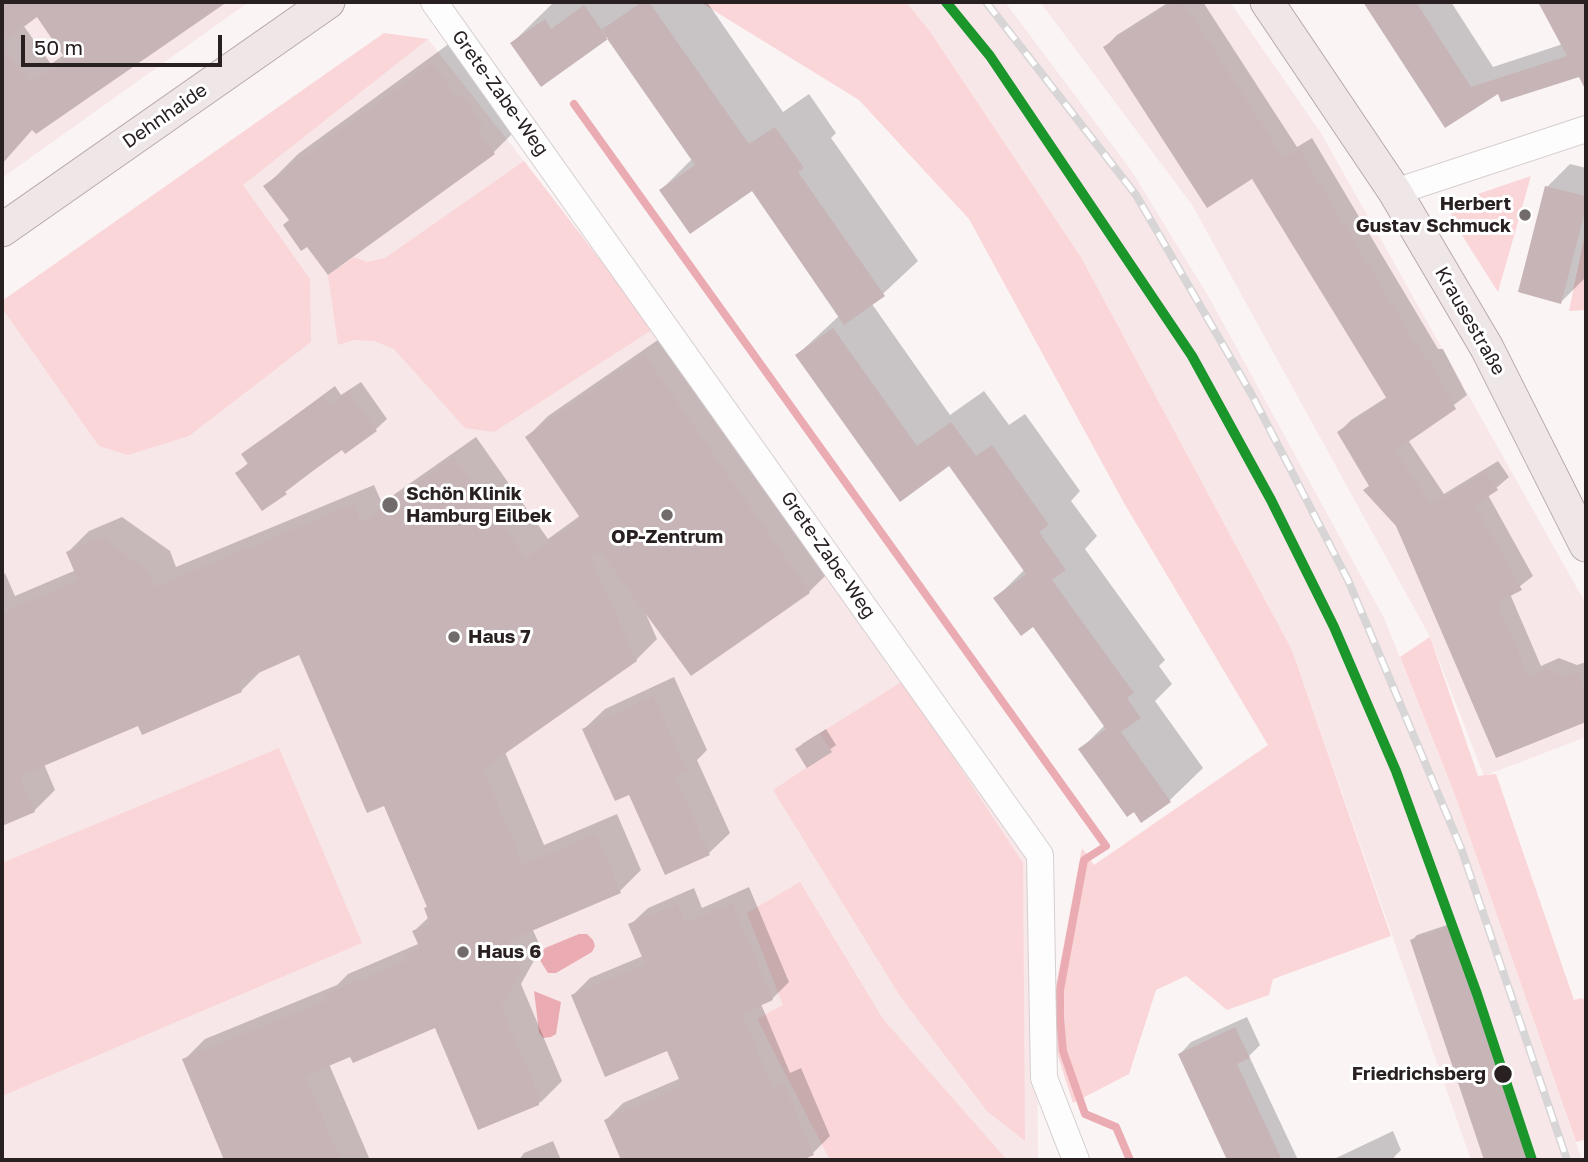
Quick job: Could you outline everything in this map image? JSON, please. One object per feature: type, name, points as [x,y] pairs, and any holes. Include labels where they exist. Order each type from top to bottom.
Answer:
[{"type":"main road","name":"Dehnhaide","points":[[2,230],[328,2]]},
{"type":"main road","name":"Krausestraße","points":[[1267,2],[1395,192],[1487,348],[1586,545]]},
{"type":"street","name":"Grete-Zabe-Weg","points":[[434,2],[1040,855],[1044,1078],[1076,1160]]},
{"type":"street","points":[[1395,192],[1586,129]]},
{"type":"shaded area","points":[[2,2],[249,2],[2,178]]},
{"type":"shaded area","points":[[700,2],[906,2],[929,30],[1081,257],[1292,650],[1391,936],[1273,979],[1269,995],[1227,1010],[1186,976],[1156,990],[1129,1074],[1073,1103],[1057,1053],[1054,996],[1082,848],[1094,865],[1268,745],[1124,503],[969,219],[859,100]]},
{"type":"shaded area","points":[[906,2],[1005,2],[1131,170],[1210,299],[1384,618],[1455,795],[1582,1160],[1471,1160],[1292,650],[1081,257],[929,30]]},
{"type":"shaded area","points":[[1040,2],[1230,2],[1321,133],[1586,604],[1586,737],[1484,776],[1430,637],[1192,205]]},
{"type":"shaded area","name":"Schön Klinik Hamburg Eilbek","points":[[384,33],[428,39],[553,198],[653,329],[1024,852],[1036,877],[1038,1160],[2,1160],[2,301]]},
{"type":"shaded area","points":[[384,33],[428,39],[243,185],[310,279],[311,342],[189,436],[128,455],[99,446],[2,308],[2,301]]},
{"type":"shaded area","points":[[524,161],[653,329],[494,432],[465,428],[394,349],[374,341],[354,340],[338,345],[328,275],[354,257],[367,262],[385,258]]},
{"type":"shaded area","points":[[1531,176],[1498,292],[1451,218],[1454,202]]},
{"type":"shaded area","points":[[1586,229],[1586,310],[1569,311]]},
{"type":"shaded area","points":[[1430,637],[1478,776],[1496,774],[1574,1000],[1583,998],[1586,1007],[1586,1139],[1576,1142],[1455,795],[1400,657]]},
{"type":"shaded area","points":[[903,681],[1023,863],[1025,1141],[987,1111],[900,996],[773,790],[806,768],[795,749]]},
{"type":"shaded area","points":[[279,748],[362,943],[2,1096],[2,863]]},
{"type":"shaded area","points":[[800,882],[883,1019],[1007,1160],[830,1160],[757,1019],[783,1005],[747,913]]},
{"type":"shaded area","points":[[579,934],[587,934],[593,940],[595,946],[592,952],[556,973],[548,973],[540,955],[545,948]]},
{"type":"shaded area","points":[[534,991],[561,1002],[556,1034],[551,1037],[543,1038],[539,1032]]},
{"type":"building","points":[[2,2],[227,2],[36,134],[32,130],[2,164]],"holes":[[[37,17],[65,58],[30,83],[2,43]]]},
{"type":"building","points":[[642,2],[649,2],[749,144],[775,127],[804,168],[798,172],[885,296],[844,325],[752,191],[690,234],[659,190],[695,165],[601,30]]},
{"type":"building","points":[[1174,2],[1183,2],[1284,158],[1299,149],[1426,361],[1430,360],[1456,409],[1395,451],[1431,505],[1486,472],[1498,490],[1475,505],[1522,590],[1497,603],[1529,677],[1546,669],[1564,677],[1577,672],[1586,694],[1586,722],[1496,758],[1396,526],[1363,490],[1369,486],[1337,432],[1387,399],[1252,179],[1207,208],[1103,47]]},
{"type":"building","points":[[1363,2],[1416,2],[1471,87],[1567,56],[1538,2],[1586,2],[1586,91],[1579,77],[1501,102],[1498,94],[1445,128]]},
{"type":"building","points":[[584,5],[608,39],[541,87],[510,43],[545,19],[551,29]]},
{"type":"building","points":[[432,63],[458,98],[462,95],[483,124],[477,129],[495,154],[328,275],[307,247],[301,251],[283,225],[289,220],[263,186]]},
{"type":"building","points":[[1545,186],[1586,196],[1586,207],[1561,304],[1518,292]]},
{"type":"building","points":[[833,328],[917,446],[951,422],[976,456],[992,445],[1049,525],[1039,532],[1066,570],[1052,580],[1134,693],[1127,698],[1141,718],[1121,732],[1171,802],[1141,823],[1134,812],[1127,817],[1078,749],[1106,729],[1033,627],[1021,636],[993,598],[1026,574],[949,466],[900,502],[795,355]]},
{"type":"building","points":[[644,354],[810,593],[691,676],[600,551],[590,557],[637,661],[483,769],[523,865],[596,834],[621,893],[508,941],[521,970],[501,1007],[539,1096],[539,1105],[478,1130],[435,1028],[353,1063],[350,1057],[305,1076],[341,1160],[224,1160],[182,1059],[327,1000],[325,995],[407,960],[405,955],[420,948],[412,931],[430,924],[424,908],[427,907],[384,806],[367,813],[299,655],[238,682],[242,692],[142,735],[138,726],[20,776],[35,812],[2,826],[2,613],[78,580],[66,552],[101,537],[149,572],[155,587],[353,504],[361,522],[454,457],[526,558],[581,519],[525,437]]},
{"type":"building","points":[[349,392],[377,431],[345,454],[342,450],[284,491],[287,494],[262,511],[235,473],[248,464],[241,454],[323,396],[329,405]]},
{"type":"building","points":[[653,696],[688,772],[675,777],[710,855],[665,875],[629,795],[615,801],[582,729]]},
{"type":"building","points":[[820,733],[832,752],[807,768],[795,749]]},
{"type":"building","points":[[732,903],[773,1000],[742,1014],[773,1089],[784,1084],[814,1155],[802,1160],[621,1160],[604,1120],[682,1086],[667,1051],[605,1077],[571,995],[645,964],[628,924],[677,904],[685,923]]},
{"type":"building","points":[[1448,927],[1527,1160],[1484,1160],[1410,940]]},
{"type":"building","points":[[1235,1027],[1250,1058],[1237,1064],[1282,1160],[1227,1160],[1178,1054]]},
{"type":"waterway","points":[[574,104],[1106,846],[1084,860],[1060,990],[1060,1018],[1063,1051],[1085,1114],[1116,1127],[1130,1160]]},
{"type":"railway","points":[[986,2],[1136,195],[1252,395],[1348,580],[1461,848],[1567,1160]]},
{"type":"transit line","points":[[946,2],[990,56],[1192,356],[1271,500],[1334,627],[1396,771],[1477,994],[1532,1160]]},
{"type":"place","name":"Herbert Gustav Schmuck","points":[[1525,215]]},
{"type":"place","name":"Schön Klinik Hamburg Eilbek","points":[[390,505]]},
{"type":"place","name":"OP-Zentrum","points":[[667,515]]},
{"type":"place","name":"Haus 7","points":[[454,637]]},
{"type":"place","name":"Haus 6","points":[[463,952]]},
{"type":"place","name":"Friedrichsberg","points":[[1503,1074]]}]
